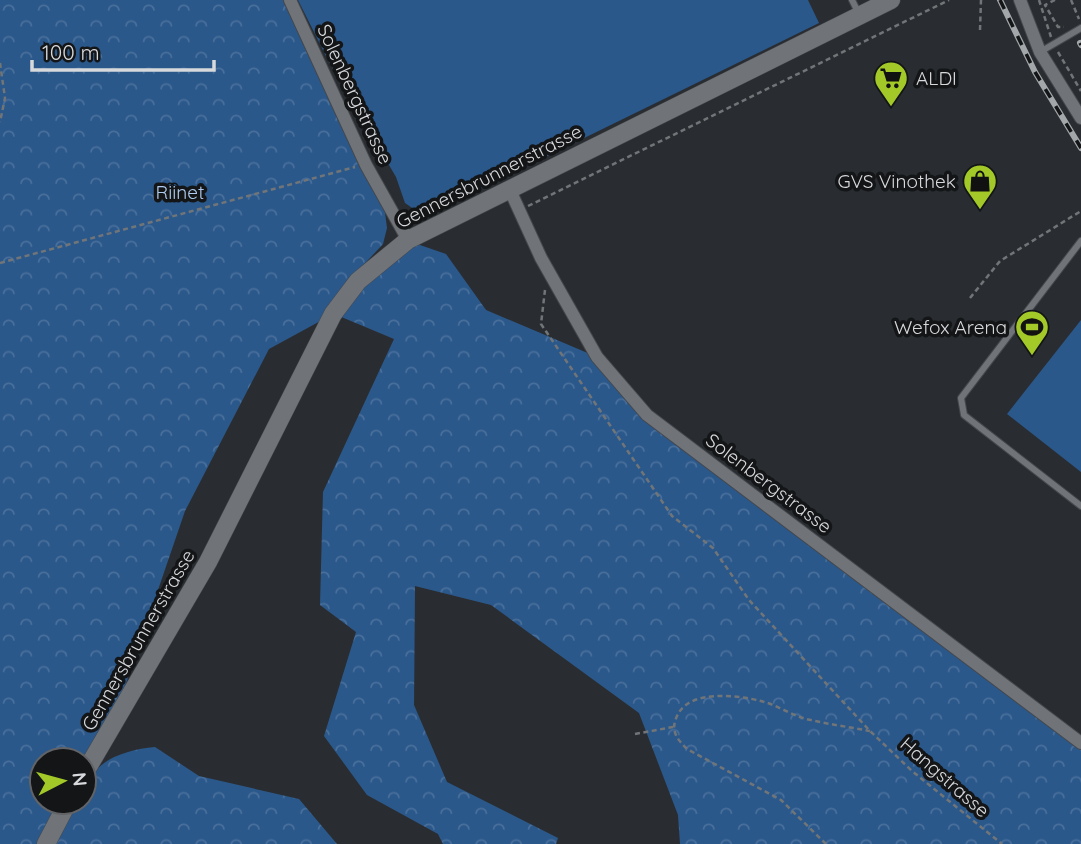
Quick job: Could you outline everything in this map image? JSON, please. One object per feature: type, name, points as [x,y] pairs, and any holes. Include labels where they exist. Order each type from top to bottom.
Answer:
[{"type":"street","name":"Solenbergstrasse","points":[[290,0],[366,164],[408,240]]},
{"type":"street","name":"Gennersbrunnerstrasse","points":[[98,750],[194,588],[333,314],[358,281],[408,240],[856,8],[891,0]]},
{"type":"street","points":[[1020,0],[1040,52],[1081,118]]},
{"type":"street","name":"Solenbergstrasse","points":[[509,188],[547,269],[597,357],[647,415],[1081,743]]},
{"type":"street","points":[[46,844],[61,816]]},
{"type":"lane","points":[[1040,52],[1081,28]]},
{"type":"lane","points":[[1081,241],[961,398],[964,415],[1081,506]]},
{"type":"path","points":[[519,210],[950,0]]},
{"type":"path","points":[[980,30],[981,0]]},
{"type":"path","points":[[1039,0],[1054,43],[1081,91]]},
{"type":"path","points":[[1055,0],[1045,5],[1058,27]]},
{"type":"path","points":[[1071,0],[1079,14]]},
{"type":"path","points":[[0,62],[5,98],[0,122]]},
{"type":"path","points":[[0,262],[366,164]]},
{"type":"path","points":[[970,298],[1000,261],[1081,211]]},
{"type":"path","name":"Hangstrasse","points":[[547,269],[541,324],[672,516],[713,548],[749,600],[870,731],[912,771],[1002,844]]},
{"type":"path","points":[[826,844],[781,800],[687,749],[675,737],[673,727],[677,714],[693,700],[713,696],[760,701],[804,719],[870,731]]},
{"type":"path","points":[[635,734],[673,727]]},
{"type":"green space","name":"Riinet","points":[[0,0],[290,0],[391,208],[385,213],[387,228],[383,244],[342,288],[324,319],[269,349],[185,511],[119,704],[93,746],[28,746],[28,816],[53,816],[40,844],[0,844]]},
{"type":"green space","points":[[298,0],[808,0],[819,23],[433,212],[418,212],[405,203],[396,177],[330,64]]},
{"type":"green space","points":[[417,244],[446,254],[486,310],[597,357],[647,415],[1081,743],[1081,844],[680,844],[678,815],[639,713],[491,605],[415,586],[414,705],[447,782],[558,838],[556,844],[443,844],[438,834],[367,795],[324,736],[356,632],[320,605],[323,492],[394,339],[339,316],[374,276]]},
{"type":"green space","points":[[1081,320],[1081,472],[1007,414]]},
{"type":"green space","points":[[155,747],[199,776],[299,799],[337,844],[55,844],[70,816],[98,816],[98,768],[118,755]]},
{"type":"railway","points":[[1000,0],[1035,72],[1081,148]]},
{"type":"place","name":"ALDI","points":[[891,108]]},
{"type":"place","name":"GVS Vinothek","points":[[980,211]]},
{"type":"place","name":"Wefox Arena","points":[[1032,357]]}]
